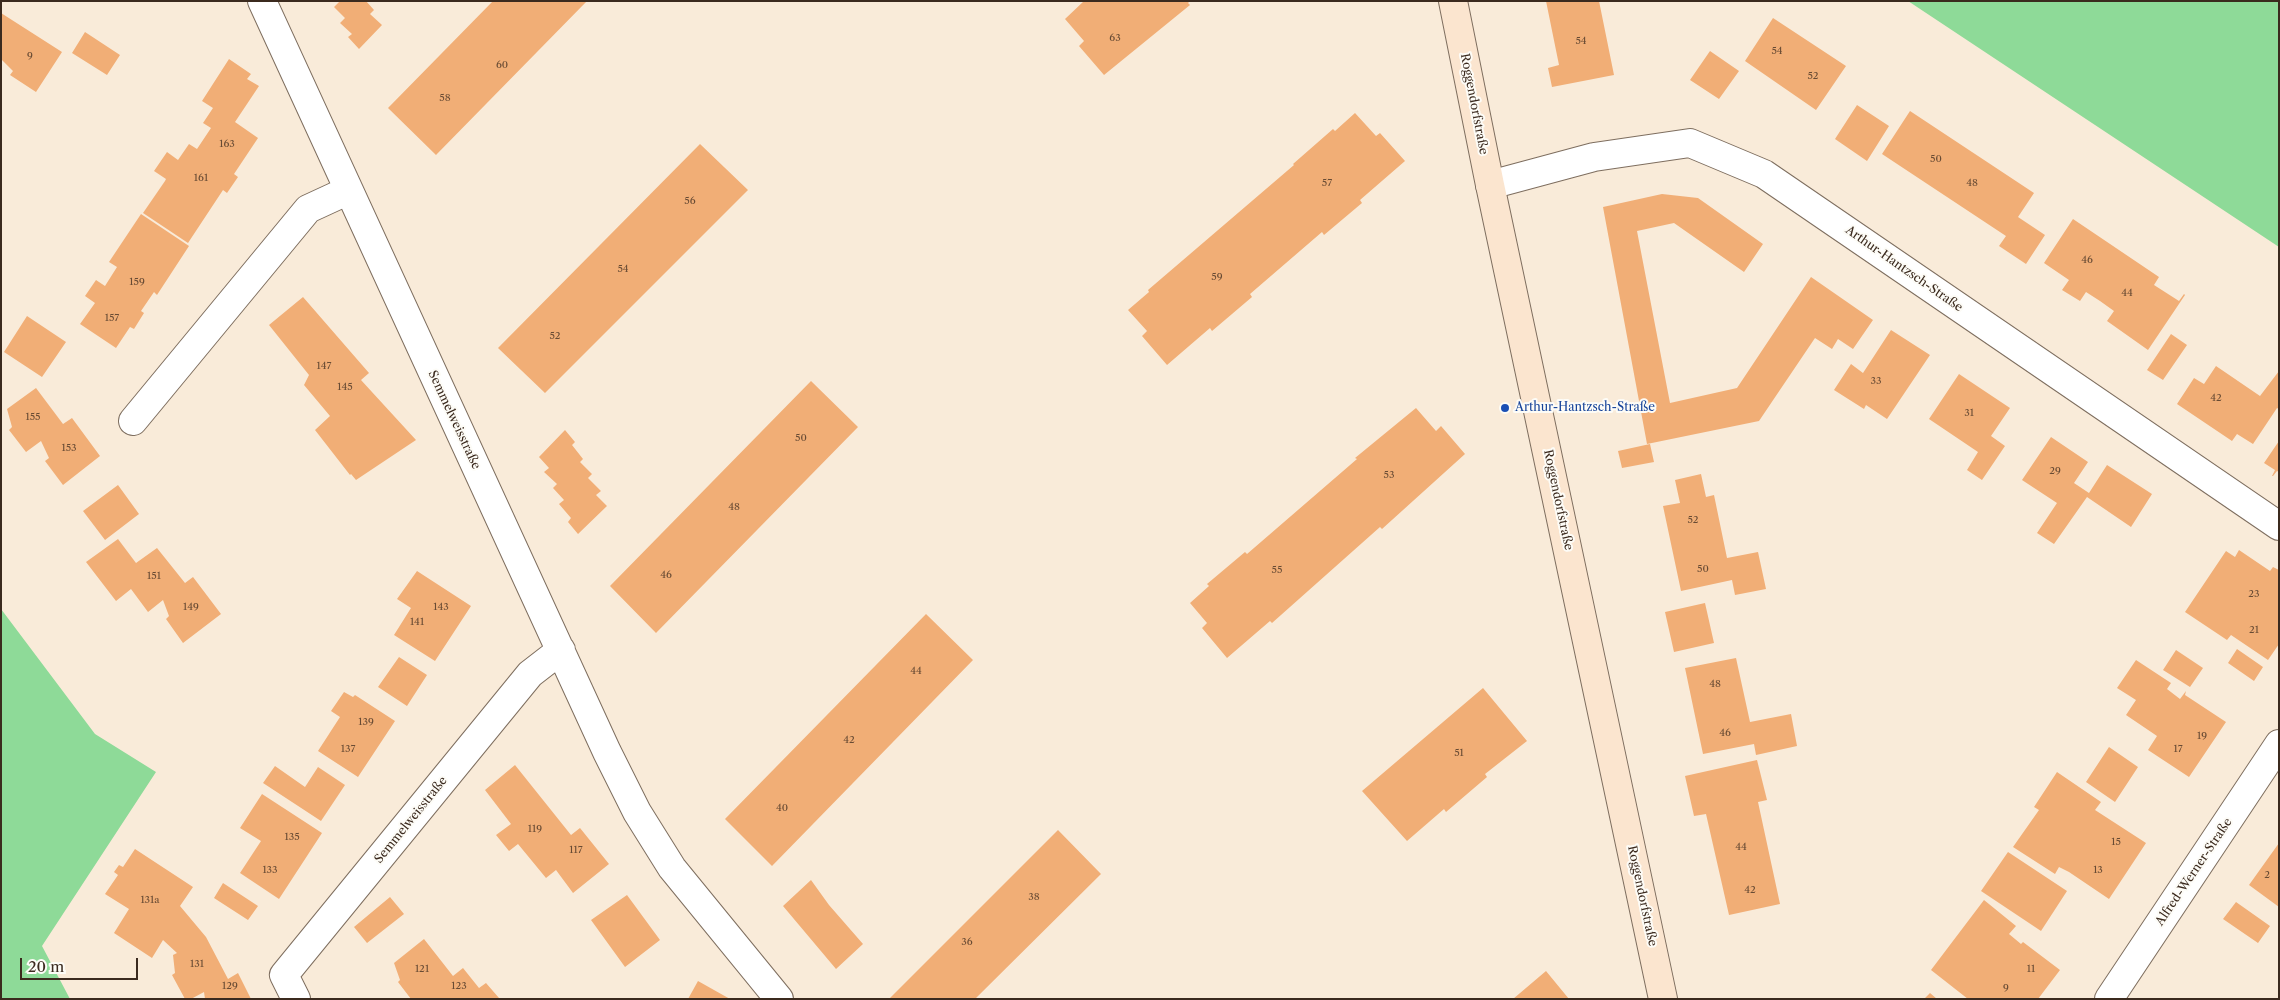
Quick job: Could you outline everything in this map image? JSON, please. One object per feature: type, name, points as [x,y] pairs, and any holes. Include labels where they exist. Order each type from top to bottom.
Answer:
[{"type":"street","name":"Semmelweisstraße","points":[[262,1],[347,191],[607,752],[638,812],[672,868],[778,999]]},
{"type":"street","name":"Roggendorfstraße","points":[[1453,1],[1490,185],[1663,999]]},
{"type":"street","name":"Arthur-Hantzsch-Straße","points":[[1490,185],[1594,157],[1690,143],[1764,174],[2279,526]]},
{"type":"street","points":[[133,421],[308,209],[347,191]]},
{"type":"street","name":"Semmelweisstraße","points":[[296,999],[284,975],[530,674],[561,650]]},
{"type":"street","name":"Alfred-Werner-Straße","points":[[2109,999],[2279,744]]},
{"type":"green space","points":[[1908,1],[2279,1],[2279,247]]},
{"type":"green space","points":[[1,609],[95,734],[156,772],[42,946],[70,999],[1,999]]},
{"type":"building","points":[[340,1],[366,1],[374,10],[370,14],[382,25],[359,49],[348,37],[352,34],[340,23],[345,18],[334,7]]},
{"type":"building","points":[[493,1],[587,1],[436,155],[388,108]]},
{"type":"building","points":[[1084,1],[1190,1],[1188,3],[1190,5],[1104,75],[1079,46],[1084,41],[1065,19]]},
{"type":"building","points":[[1546,1],[1599,1],[1614,75],[1552,87],[1548,68],[1559,65]]},
{"type":"building","points":[[1,13],[62,52],[36,92],[10,75],[13,71],[1,59]]},
{"type":"building","points":[[1773,18],[1846,66],[1816,110],[1745,61]]},
{"type":"building","points":[[85,32],[120,55],[107,75],[72,53]]},
{"type":"building","points":[[1710,51],[1739,71],[1719,99],[1690,80]]},
{"type":"building","points":[[229,59],[251,74],[247,79],[259,86],[235,122],[258,138],[234,174],[238,177],[227,193],[223,190],[188,243],[143,213],[166,179],[154,171],[167,152],[178,160],[189,144],[197,149],[211,128],[203,123],[213,108],[202,101]]},
{"type":"building","points":[[1857,105],[1889,126],[1867,161],[1835,139]]},
{"type":"building","points":[[1910,111],[2034,193],[2018,217],[2045,235],[2026,264],[1999,246],[2006,236],[1882,154]]},
{"type":"building","points":[[1355,113],[1376,136],[1380,133],[1405,161],[1360,200],[1362,203],[1324,235],[1322,232],[1250,294],[1252,297],[1212,331],[1210,328],[1167,365],[1142,336],[1147,331],[1128,310],[1149,292],[1148,290],[1294,165],[1333,129],[1335,131]]},
{"type":"building","points":[[700,144],[748,190],[545,393],[498,348]]},
{"type":"building","points":[[1662,194],[1698,198],[1763,244],[1744,272],[1674,223],[1637,231],[1670,403],[1737,388],[1811,277],[1873,320],[1853,349],[1838,339],[1832,349],[1815,338],[1759,421],[1647,444],[1603,207]]},
{"type":"building","points":[[141,214],[189,246],[157,295],[154,292],[141,311],[144,313],[134,329],[130,327],[116,348],[80,324],[95,303],[85,296],[96,280],[105,286],[117,267],[109,262]]},
{"type":"building","points":[[2073,219],[2159,277],[2154,285],[2179,301],[2185,295],[2148,350],[2107,321],[2114,311],[2100,301],[2086,292],[2080,301],[2062,290],[2069,280],[2044,263]]},
{"type":"building","points":[[303,297],[369,373],[361,380],[416,440],[356,480],[315,430],[330,416],[304,385],[309,375],[269,325]]},
{"type":"building","points":[[27,316],[66,342],[42,377],[4,352]]},
{"type":"building","points":[[1891,330],[1930,355],[1887,419],[1866,405],[1864,409],[1834,390],[1851,364],[1863,373]]},
{"type":"building","points":[[2171,334],[2187,345],[2163,380],[2147,370]]},
{"type":"building","points":[[2216,366],[2260,396],[2279,371],[2279,409],[2277,408],[2253,444],[2237,434],[2232,441],[2177,404],[2194,378],[2204,384]]},
{"type":"building","points":[[1959,374],[2010,408],[1991,436],[2005,446],[1982,480],[1967,470],[1978,452],[1929,419]]},
{"type":"building","points":[[811,381],[858,427],[656,633],[610,586]]},
{"type":"building","points":[[36,388],[63,424],[72,418],[100,456],[63,485],[45,461],[49,458],[41,441],[26,452],[9,430],[12,427],[7,409]]},
{"type":"building","points":[[1416,408],[1436,431],[1441,426],[1465,454],[1382,529],[1380,527],[1272,623],[1270,621],[1227,658],[1202,628],[1207,623],[1190,603],[1209,586],[1207,584],[1245,552],[1247,554],[1357,459],[1355,458]]},
{"type":"building","points":[[565,430],[575,442],[572,445],[583,459],[580,462],[592,474],[588,478],[601,491],[596,495],[607,506],[578,534],[568,522],[571,518],[559,504],[564,500],[553,488],[557,484],[544,472],[549,468],[539,457]]},
{"type":"building","points":[[2051,437],[2088,462],[2074,483],[2089,493],[2107,465],[2152,494],[2131,527],[2087,497],[2054,544],[2037,533],[2057,503],[2022,480]]},
{"type":"building","points":[[2279,441],[2279,472],[2277,471],[2272,476],[2275,470],[2264,463]]},
{"type":"building","points":[[1650,444],[1654,462],[1622,468],[1618,451]]},
{"type":"building","points":[[1701,474],[1706,497],[1714,495],[1727,558],[1758,552],[1766,589],[1735,595],[1732,580],[1681,591],[1663,506],[1680,503],[1675,480]]},
{"type":"building","points":[[118,485],[139,514],[105,540],[83,511]]},
{"type":"building","points":[[118,539],[136,563],[157,548],[185,583],[193,577],[221,614],[183,643],[166,619],[169,616],[163,600],[148,612],[131,589],[116,601],[86,562]]},
{"type":"building","points":[[2239,550],[2270,571],[2273,567],[2279,570],[2279,644],[2268,660],[2231,635],[2227,640],[2185,612],[2226,551],[2235,557]]},
{"type":"building","points":[[417,571],[471,606],[435,661],[394,635],[411,608],[397,599]]},
{"type":"building","points":[[1705,603],[1714,643],[1674,652],[1665,612]]},
{"type":"building","points":[[926,614],[973,660],[772,866],[725,819]]},
{"type":"building","points":[[2237,649],[2263,667],[2254,681],[2228,663]]},
{"type":"building","points":[[2176,650],[2203,668],[2190,687],[2163,670]]},
{"type":"building","points":[[399,657],[427,675],[407,706],[378,687]]},
{"type":"building","points":[[1736,658],[1750,722],[1791,714],[1797,746],[1756,755],[1754,744],[1703,754],[1685,668]]},
{"type":"building","points":[[2136,660],[2171,683],[2167,689],[2180,699],[2186,691],[2185,695],[2226,722],[2189,777],[2148,750],[2157,736],[2126,715],[2136,700],[2117,688]]},
{"type":"building","points":[[1483,688],[1527,741],[1485,774],[1487,777],[1446,812],[1444,809],[1407,841],[1362,791]]},
{"type":"building","points":[[344,692],[353,697],[355,695],[395,721],[358,777],[318,751],[340,717],[331,711]]},
{"type":"building","points":[[2109,747],[2138,767],[2115,802],[2086,782]]},
{"type":"building","points":[[1757,760],[1767,800],[1758,802],[1780,904],[1729,915],[1706,814],[1694,816],[1685,776]]},
{"type":"building","points":[[515,765],[571,835],[580,828],[609,864],[573,893],[556,870],[546,878],[518,844],[509,851],[496,835],[511,824],[485,790]]},
{"type":"building","points":[[275,766],[305,787],[318,767],[345,785],[321,821],[263,783]]},
{"type":"building","points":[[2057,772],[2101,802],[2095,810],[2146,843],[2109,899],[2069,872],[2059,867],[2055,874],[2013,847],[2039,810],[2034,807]]},
{"type":"building","points":[[262,794],[322,833],[279,899],[240,873],[261,841],[240,828]]},
{"type":"building","points":[[1058,830],[1101,874],[975,999],[889,999]]},
{"type":"building","points":[[2279,843],[2279,907],[2249,885]]},
{"type":"building","points":[[135,849],[193,887],[180,906],[206,937],[228,979],[238,973],[251,999],[205,999],[204,992],[191,999],[185,999],[172,975],[175,973],[173,955],[177,953],[163,940],[152,958],[114,933],[129,909],[105,894],[118,875],[114,872],[119,865],[123,867]]},
{"type":"building","points":[[2008,852],[2067,891],[2041,931],[1981,891]]},
{"type":"building","points":[[811,880],[829,905],[863,944],[836,969],[783,906]]},
{"type":"building","points":[[223,883],[258,906],[248,920],[214,898]]},
{"type":"building","points":[[627,895],[660,940],[625,967],[591,920]]},
{"type":"building","points":[[390,897],[404,914],[367,943],[354,927]]},
{"type":"building","points":[[1984,900],[2016,926],[2009,934],[2021,944],[2023,942],[2060,970],[2038,999],[1968,999],[1931,970]]},
{"type":"building","points":[[2236,902],[2270,926],[2258,943],[2223,919]]},
{"type":"building","points":[[424,939],[453,976],[463,968],[479,988],[486,983],[499,998],[411,999],[398,982],[400,980],[394,963]]},
{"type":"building","points":[[1546,971],[1569,999],[1513,999]]},
{"type":"building","points":[[698,981],[730,999],[688,999]]},
{"type":"building","points":[[1930,993],[1937,999],[1924,999]]},
{"type":"place","name":"Arthur-Hantzsch-Straße","points":[[1505,408]]}]
